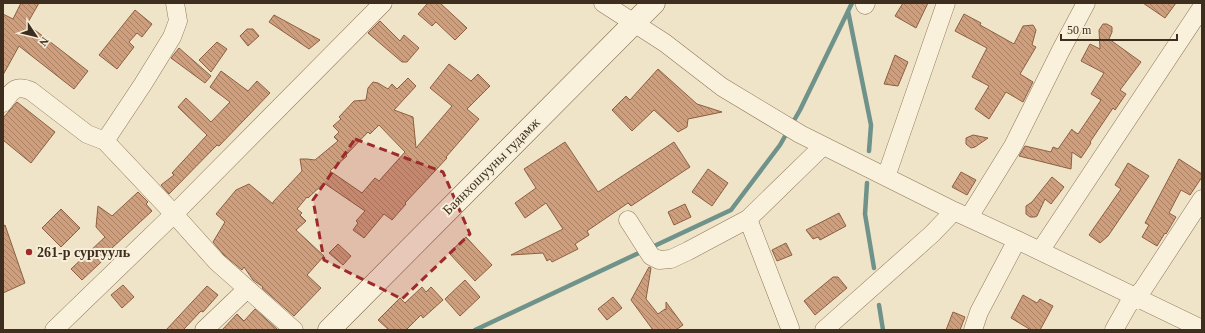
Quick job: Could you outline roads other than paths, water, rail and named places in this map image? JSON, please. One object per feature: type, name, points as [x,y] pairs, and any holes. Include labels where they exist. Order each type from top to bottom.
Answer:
[{"type":"main road","name":"Баянхошууны гудамж","points":[[329,330],[654,3]]},
{"type":"street","points":[[105,141],[172,37],[178,21],[175,3]]},
{"type":"street","points":[[54,330],[174,214],[383,3]]},
{"type":"street","points":[[603,3],[666,43],[722,87],[782,124],[822,146],[1202,329]]},
{"type":"street","points":[[886,177],[946,3]]},
{"type":"street","points":[[824,330],[926,239],[962,214],[1013,146],[1086,3]]},
{"type":"street","points":[[1040,251],[1202,7]]},
{"type":"street","points":[[3,103],[13,90],[24,88],[31,91],[87,134],[105,141],[217,262],[294,330]]},
{"type":"street","points":[[628,220],[651,256],[659,260],[671,258],[688,251],[748,219],[822,146]]},
{"type":"street","points":[[1114,330],[1128,305],[1136,297],[1202,199]]},
{"type":"street","points":[[748,219],[790,328]]},
{"type":"street","points":[[973,330],[979,312],[1017,240]]},
{"type":"street","points":[[204,330],[247,289]]},
{"type":"waterway","points":[[792,124],[852,3]]},
{"type":"waterway","points":[[848,11],[871,125],[869,151]]},
{"type":"waterway","points":[[650,248],[731,210],[780,145],[788,131]]},
{"type":"waterway","points":[[867,183],[865,214],[874,268]]},
{"type":"waterway","points":[[475,330],[643,251]]},
{"type":"waterway","points":[[879,305],[883,330]]},
{"type":"place","name":"261-р сургууль","points":[[29,252]]}]
